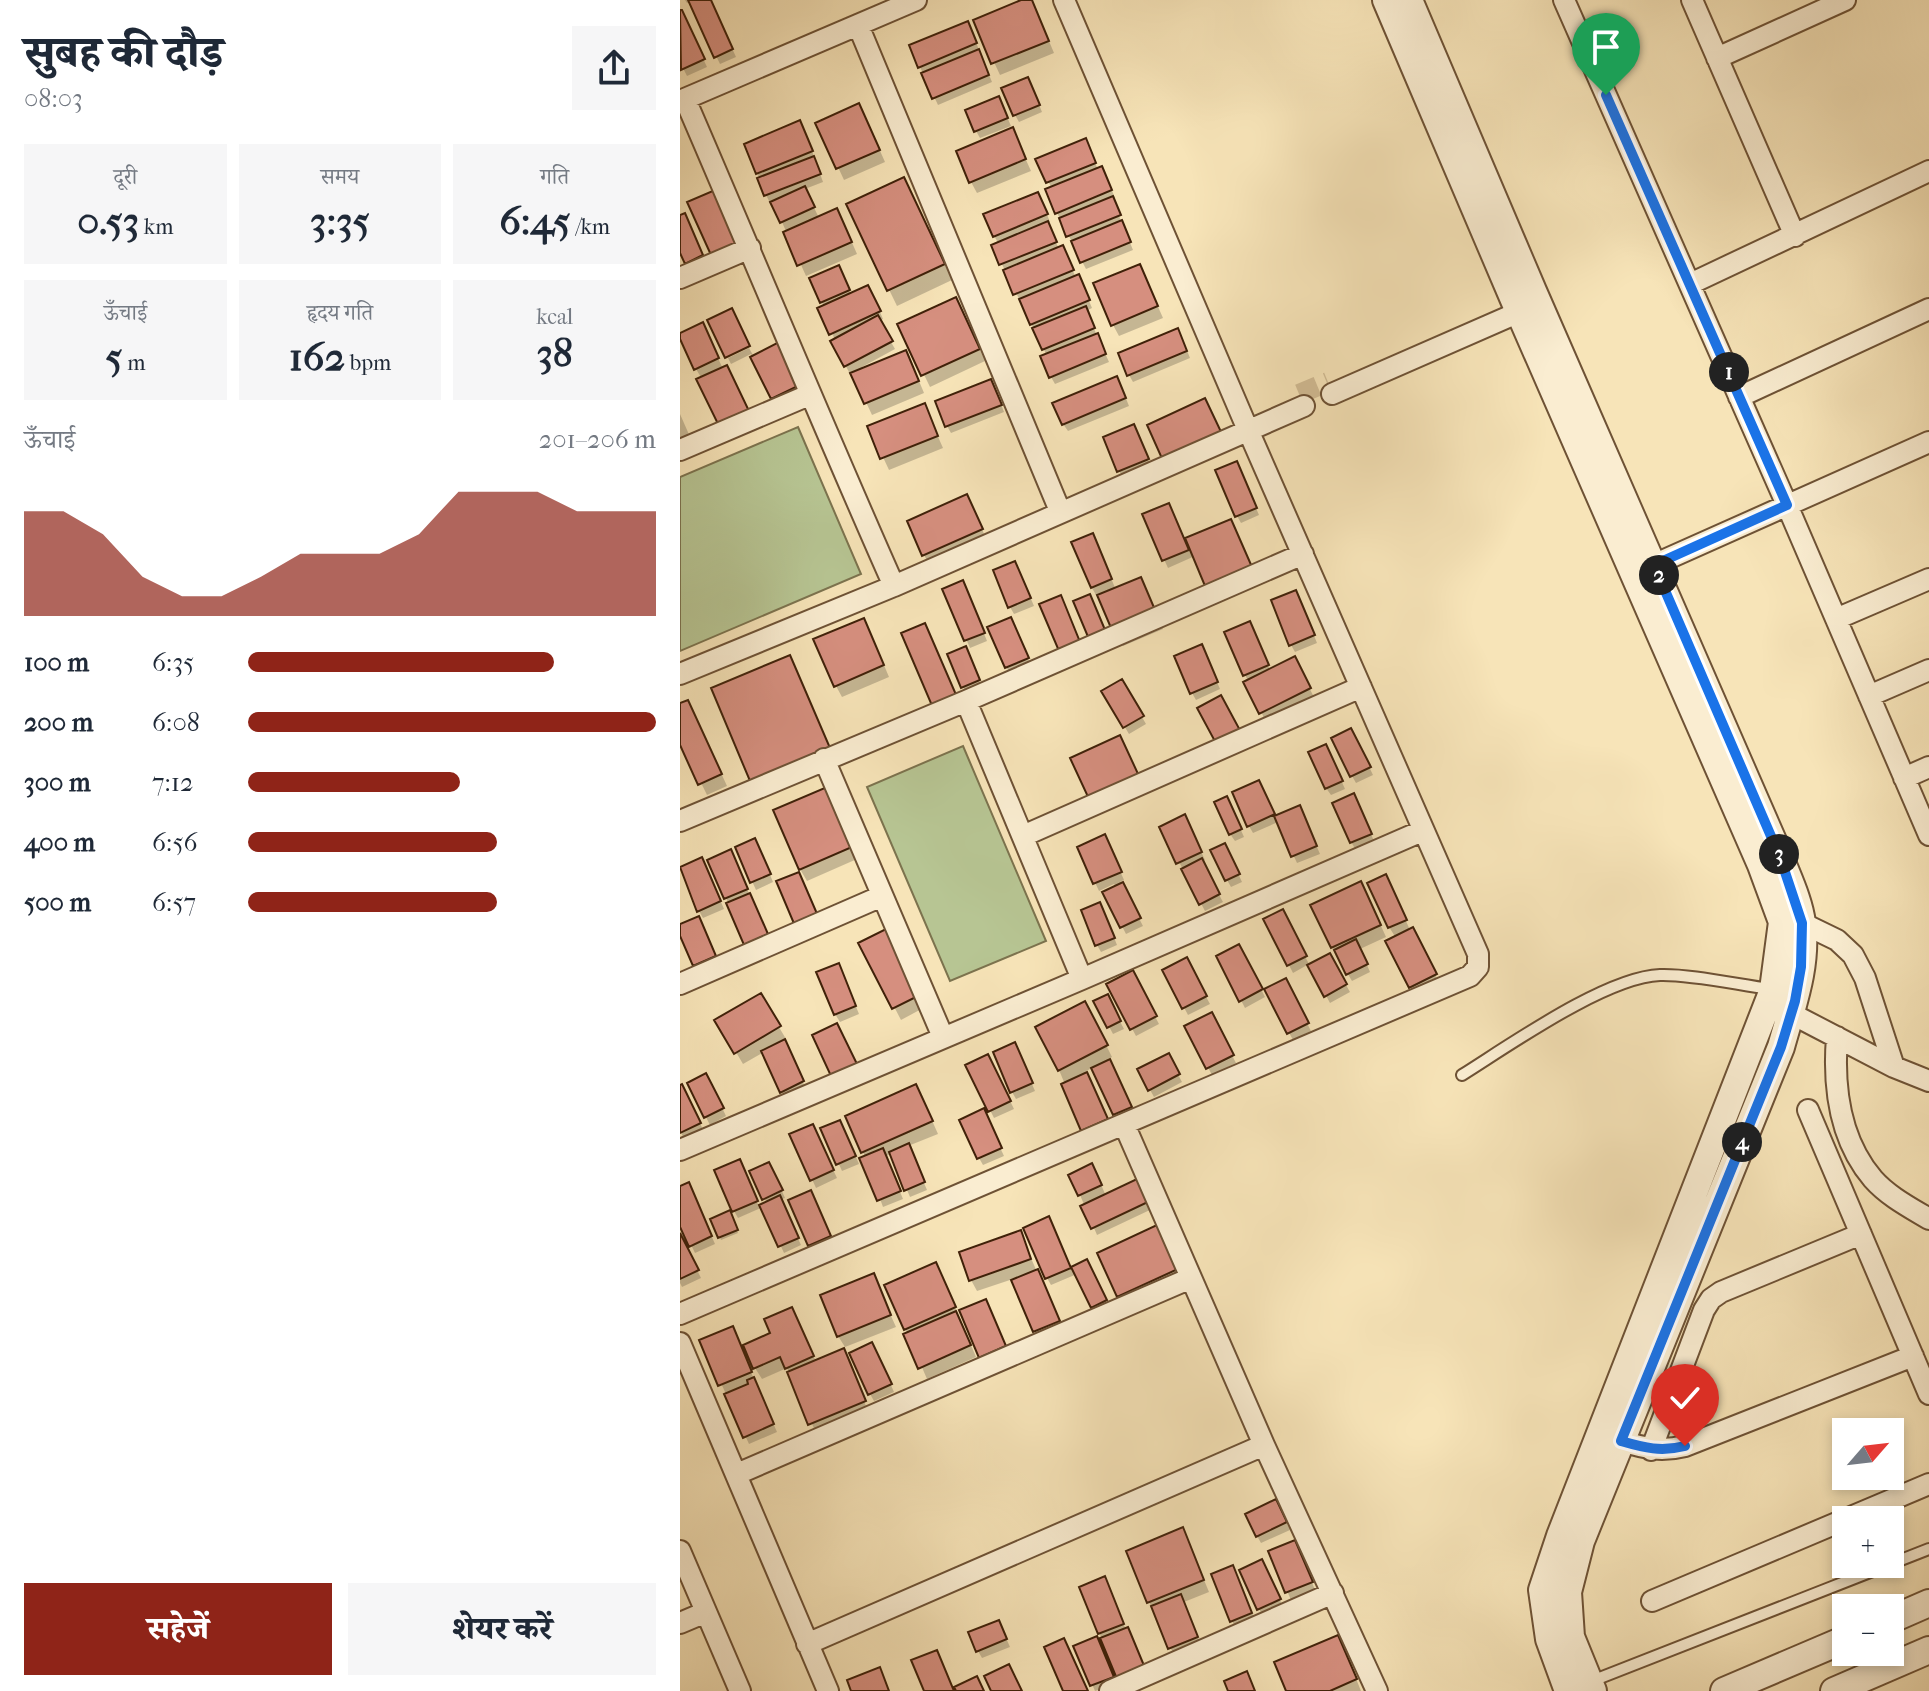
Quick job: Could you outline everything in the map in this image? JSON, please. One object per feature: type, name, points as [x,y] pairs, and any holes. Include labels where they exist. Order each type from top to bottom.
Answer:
[{"type":"street","points":[[894,586],[809,395],[750,248],[682,100],[916,0]]},
{"type":"street","points":[[680,1314],[1470,976],[1478,967],[1478,954],[1422,831],[1064,0]]},
{"type":"street","points":[[1386,0],[1526,302],[1644,569],[1780,857],[1801,967],[1795,1001],[1781,1047],[1581,1541],[1568,1592],[1571,1637],[1583,1688]]},
{"type":"street","points":[[1409,0],[1526,302]]},
{"type":"street","points":[[1564,0],[1929,835]]},
{"type":"street","points":[[1692,0],[1795,236]]},
{"type":"street","points":[[1717,58],[1845,0]]},
{"type":"street","points":[[858,25],[1060,511]]},
{"type":"street","points":[[1690,284],[1929,171]]},
{"type":"street","points":[[680,278],[750,248]]},
{"type":"street","points":[[1330,388],[1526,302]]},
{"type":"street","points":[[1739,397],[1929,309]]},
{"type":"street","points":[[680,450],[809,395]]},
{"type":"street","points":[[680,674],[894,586],[1301,400]]},
{"type":"street","points":[[1644,569],[1929,442]]},
{"type":"street","points":[[680,821],[1303,554]]},
{"type":"street","points":[[1836,619],[1929,579]]},
{"type":"street","points":[[1869,696],[1929,670]]},
{"type":"street","points":[[1023,836],[1361,687]]},
{"type":"street","points":[[966,701],[1082,979]]},
{"type":"street","points":[[824,759],[943,1037]]},
{"type":"street","points":[[1904,778],[1929,767]]},
{"type":"street","points":[[680,1150],[1422,831]]},
{"type":"street","points":[[680,984],[882,896]]},
{"type":"street","points":[[1583,1688],[1549,1639],[1542,1590],[1773,990],[1792,923]]},
{"type":"street","points":[[1792,923],[1837,940],[1853,955],[1865,978],[1894,1067]]},
{"type":"street","points":[[1790,1013],[1894,1067],[1929,1081]]},
{"type":"street","points":[[1837,1037],[1834,1076],[1840,1113],[1853,1148],[1873,1179],[1898,1201],[1929,1219]]},
{"type":"street","points":[[1808,1110],[1929,1394]]},
{"type":"street","points":[[1124,1124],[1264,1445],[1377,1691]]},
{"type":"street","points":[[1651,1450],[1704,1310],[1711,1299],[1737,1284],[1861,1234]]},
{"type":"street","points":[[737,1474],[1191,1278]]},
{"type":"street","points":[[680,1343],[828,1691]]},
{"type":"street","points":[[1621,1441],[1651,1450],[1685,1446],[1913,1356]]},
{"type":"street","points":[[807,1644],[1264,1445]]},
{"type":"street","points":[[1652,1601],[1929,1484]]},
{"type":"street","points":[[680,1551],[740,1691]]},
{"type":"street","points":[[1110,1691],[1333,1593]]},
{"type":"street","points":[[1904,1614],[1929,1603]]},
{"type":"street","points":[[680,1623],[706,1612]]},
{"type":"street","points":[[1724,1691],[1832,1645]]},
{"type":"street","points":[[1834,1691],[1929,1650]]},
{"type":"lane","points":[[1462,1075],[1575,1007],[1633,978],[1662,975],[1773,990]]},
{"type":"lane","points":[[1583,1688],[1929,1549]]},
{"type":"green space","points":[[798,427],[861,574],[680,651],[680,477]]},
{"type":"green space","points":[[963,746],[1046,941],[950,981],[867,787]]},
{"type":"building","points":[[688,0],[711,0],[733,49],[714,58]]},
{"type":"building","points":[[1021,0],[1032,0],[1049,41],[991,64],[973,20]]},
{"type":"building","points":[[680,10],[705,59],[681,70]]},
{"type":"building","points":[[968,21],[977,43],[918,68],[909,45]]},
{"type":"building","points":[[979,49],[989,75],[932,99],[921,73]]},
{"type":"building","points":[[1028,77],[1040,105],[1013,116],[1001,88]]},
{"type":"building","points":[[999,96],[1008,118],[974,132],[965,110]]},
{"type":"building","points":[[859,103],[880,150],[836,169],[815,123]]},
{"type":"building","points":[[800,120],[813,151],[756,174],[744,144]]},
{"type":"building","points":[[1013,127],[1026,159],[969,183],[956,151]]},
{"type":"building","points":[[1086,138],[1096,163],[1046,183],[1035,159]]},
{"type":"building","points":[[814,156],[821,174],[764,196],[757,178]]},
{"type":"building","points":[[1102,166],[1112,190],[1055,214],[1045,189]]},
{"type":"building","points":[[904,177],[945,264],[887,291],[846,204]]},
{"type":"building","points":[[805,186],[815,207],[780,223],[770,202]]},
{"type":"building","points":[[715,190],[738,243],[711,255],[687,202]]},
{"type":"building","points":[[1038,192],[1048,214],[993,237],[983,214]]},
{"type":"building","points":[[1113,196],[1121,215],[1066,237],[1059,218]]},
{"type":"building","points":[[837,208],[852,242],[797,266],[783,232]]},
{"type":"building","points":[[685,213],[703,255],[685,264],[680,253],[680,215]]},
{"type":"building","points":[[1122,220],[1131,242],[1080,263],[1071,241]]},
{"type":"building","points":[[1048,221],[1057,242],[999,265],[991,245]]},
{"type":"building","points":[[1063,245],[1074,270],[1013,295],[1003,270]]},
{"type":"building","points":[[1140,264],[1158,306],[1111,326],[1093,283]]},
{"type":"building","points":[[839,265],[850,290],[820,303],[809,278]]},
{"type":"building","points":[[1079,274],[1090,300],[1030,325],[1019,299]]},
{"type":"building","points":[[868,285],[881,311],[829,335],[817,308]]},
{"type":"building","points":[[956,297],[980,349],[921,376],[897,324]]},
{"type":"building","points":[[1086,306],[1095,328],[1042,350],[1032,328]]},
{"type":"building","points":[[732,308],[750,346],[725,358],[707,320]]},
{"type":"building","points":[[878,315],[893,341],[844,367],[830,341]]},
{"type":"building","points":[[703,322],[719,358],[694,370],[680,333]]},
{"type":"building","points":[[1178,328],[1187,351],[1127,376],[1118,353]]},
{"type":"building","points":[[1098,333],[1106,354],[1049,378],[1040,356]]},
{"type":"building","points":[[779,342],[800,385],[771,399],[750,357]]},
{"type":"building","points":[[906,350],[919,381],[864,404],[850,373]]},
{"type":"building","points":[[727,365],[749,411],[719,426],[696,379]]},
{"type":"building","points":[[1117,376],[1126,398],[1062,425],[1052,403]]},
{"type":"building","points":[[991,379],[1002,405],[945,427],[935,401]]},
{"type":"building","points":[[1205,398],[1223,436],[1164,463],[1147,425]]},
{"type":"building","points":[[925,403],[938,436],[880,459],[867,426]]},
{"type":"building","points":[[1134,424],[1149,459],[1117,472],[1103,437]]},
{"type":"building","points":[[1237,461],[1257,508],[1235,517],[1215,470]]},
{"type":"building","points":[[967,494],[983,529],[922,556],[907,521]]},
{"type":"building","points":[[1169,503],[1189,550],[1162,561],[1142,514]]},
{"type":"building","points":[[1231,519],[1252,567],[1205,586],[1185,538]]},
{"type":"building","points":[[1093,533],[1112,579],[1091,588],[1071,542]]},
{"type":"building","points":[[1015,561],[1031,598],[1008,608],[993,570]]},
{"type":"building","points":[[1141,577],[1158,617],[1114,635],[1097,595]]},
{"type":"building","points":[[963,580],[985,633],[964,641],[942,589]]},
{"type":"building","points":[[1296,590],[1315,635],[1289,646],[1271,600]]},
{"type":"building","points":[[1090,594],[1108,637],[1091,644],[1073,601]]},
{"type":"building","points":[[1061,595],[1080,642],[1059,651],[1039,604]]},
{"type":"building","points":[[1011,617],[1029,658],[1005,668],[987,627]]},
{"type":"building","points":[[864,618],[884,665],[834,687],[813,639]]},
{"type":"building","points":[[1250,621],[1269,665],[1243,676],[1224,632]]},
{"type":"building","points":[[925,623],[957,697],[933,708],[901,633]]},
{"type":"building","points":[[1202,644],[1218,682],[1190,694],[1174,656]]},
{"type":"building","points":[[966,646],[980,680],[961,688],[947,654]]},
{"type":"building","points":[[790,655],[830,748],[750,781],[711,688]]},
{"type":"building","points":[[1295,656],[1311,688],[1259,714],[1243,682]]},
{"type":"building","points":[[1122,679],[1144,716],[1123,728],[1101,691]]},
{"type":"building","points":[[1221,695],[1242,734],[1218,747],[1197,708]]},
{"type":"building","points":[[688,700],[722,774],[698,785],[680,745],[680,703]]},
{"type":"building","points":[[1351,728],[1371,767],[1350,777],[1331,738]]},
{"type":"building","points":[[1120,735],[1139,776],[1089,799],[1070,758]]},
{"type":"building","points":[[1326,744],[1343,781],[1325,789],[1308,752]]},
{"type":"building","points":[[1259,780],[1275,814],[1247,827],[1232,792]]},
{"type":"building","points":[[827,787],[852,847],[799,870],[773,810]]},
{"type":"building","points":[[1354,793],[1372,834],[1350,843],[1332,803]]},
{"type":"building","points":[[1227,796],[1242,829],[1229,835],[1214,802]]},
{"type":"building","points":[[1300,805],[1317,846],[1291,857],[1274,816]]},
{"type":"building","points":[[1185,814],[1202,852],[1176,864],[1159,827]]},
{"type":"building","points":[[1105,834],[1122,872],[1093,884],[1077,847]]},
{"type":"building","points":[[755,838],[771,874],[750,883],[735,847]]},
{"type":"building","points":[[1225,843],[1240,874],[1225,881],[1210,850]]},
{"type":"building","points":[[731,849],[748,889],[724,899],[707,860]]},
{"type":"building","points":[[702,857],[721,901],[697,912],[680,867]]},
{"type":"building","points":[[1202,858],[1220,894],[1199,905],[1181,869]]},
{"type":"building","points":[[799,872],[818,916],[795,926],[776,881]]},
{"type":"building","points":[[1386,874],[1407,920],[1388,928],[1367,883]]},
{"type":"building","points":[[1361,881],[1381,925],[1331,948],[1310,905]]},
{"type":"building","points":[[1123,882],[1141,918],[1120,928],[1102,892]]},
{"type":"building","points":[[750,893],[768,934],[744,945],[726,903]]},
{"type":"building","points":[[1100,902],[1115,938],[1095,946],[1081,910]]},
{"type":"building","points":[[1283,909],[1307,956],[1287,966],[1263,919]]},
{"type":"building","points":[[699,916],[716,956],[693,966],[680,936],[680,924]]},
{"type":"building","points":[[1413,927],[1437,974],[1409,988],[1385,941]]},
{"type":"building","points":[[888,928],[922,994],[892,1009],[858,943]]},
{"type":"building","points":[[1356,939],[1368,964],[1346,975],[1334,950]]},
{"type":"building","points":[[1239,944],[1263,989],[1239,1002],[1216,956]]},
{"type":"building","points":[[1330,953],[1347,984],[1324,997],[1307,965]]},
{"type":"building","points":[[1187,957],[1207,996],[1182,1009],[1162,970]]},
{"type":"building","points":[[839,963],[856,1006],[834,1015],[816,972]]},
{"type":"building","points":[[1133,970],[1157,1016],[1130,1030],[1106,984]]},
{"type":"building","points":[[1286,978],[1309,1023],[1287,1034],[1264,989]]},
{"type":"building","points":[[761,993],[781,1026],[734,1054],[714,1020]]},
{"type":"building","points":[[1108,994],[1121,1021],[1107,1028],[1093,1001]]},
{"type":"building","points":[[1085,1001],[1108,1045],[1058,1071],[1035,1027]]},
{"type":"building","points":[[1212,1012],[1234,1055],[1206,1069],[1184,1026]]},
{"type":"building","points":[[837,1023],[857,1064],[831,1076],[812,1035]]},
{"type":"building","points":[[785,1039],[804,1081],[780,1093],[761,1051]]},
{"type":"building","points":[[1015,1042],[1033,1083],[1010,1093],[993,1052]]},
{"type":"building","points":[[1169,1053],[1180,1074],[1148,1091],[1137,1069]]},
{"type":"building","points":[[988,1054],[1011,1101],[988,1112],[965,1065]]},
{"type":"building","points":[[1110,1059],[1132,1107],[1113,1115],[1091,1068]]},
{"type":"building","points":[[1087,1072],[1108,1119],[1081,1131],[1061,1084]]},
{"type":"building","points":[[706,1073],[724,1108],[704,1118],[687,1083]]},
{"type":"building","points":[[916,1084],[933,1121],[861,1153],[845,1116]]},
{"type":"building","points":[[680,1085],[701,1123],[680,1133]]},
{"type":"building","points":[[984,1108],[1002,1148],[977,1159],[959,1120]]},
{"type":"building","points":[[840,1120],[856,1156],[836,1165],[820,1128]]},
{"type":"building","points":[[813,1124],[834,1170],[810,1181],[789,1134]]},
{"type":"building","points":[[909,1143],[925,1182],[904,1191],[889,1152]]},
{"type":"building","points":[[883,1148],[901,1191],[877,1201],[859,1158]]},
{"type":"building","points":[[740,1159],[758,1201],[732,1212],[714,1170]]},
{"type":"building","points":[[769,1162],[783,1190],[762,1200],[749,1171]]},
{"type":"building","points":[[1092,1163],[1102,1185],[1078,1196],[1068,1175]]},
{"type":"building","points":[[1139,1178],[1150,1201],[1091,1229],[1080,1206]]},
{"type":"building","points":[[689,1182],[712,1236],[689,1247],[680,1227],[680,1186]]},
{"type":"building","points":[[811,1190],[831,1236],[808,1246],[788,1200]]},
{"type":"building","points":[[780,1195],[799,1238],[778,1247],[759,1205]]},
{"type":"building","points":[[730,1210],[738,1230],[718,1238],[710,1219]]},
{"type":"building","points":[[1049,1216],[1071,1268],[1045,1279],[1023,1228]]},
{"type":"building","points":[[1159,1224],[1180,1268],[1117,1297],[1097,1253]]},
{"type":"building","points":[[1021,1230],[1031,1259],[969,1281],[959,1252]]},
{"type":"building","points":[[680,1233],[699,1270],[680,1279]]},
{"type":"building","points":[[1087,1259],[1107,1300],[1091,1308],[1071,1267]]},
{"type":"building","points":[[936,1262],[956,1307],[904,1330],[884,1285]]},
{"type":"building","points":[[1038,1269],[1060,1321],[1033,1332],[1011,1280]]},
{"type":"building","points":[[874,1273],[891,1315],[837,1337],[820,1295]]},
{"type":"building","points":[[986,1299],[1006,1346],[979,1358],[959,1310]]},
{"type":"building","points":[[792,1307],[814,1356],[785,1369],[780,1357],[753,1369],[743,1345],[770,1333],[764,1319]]},
{"type":"building","points":[[956,1311],[971,1345],[918,1369],[903,1334]]},
{"type":"building","points":[[733,1326],[752,1372],[718,1386],[699,1340]]},
{"type":"building","points":[[872,1342],[892,1384],[868,1395],[849,1353]]},
{"type":"building","points":[[844,1348],[866,1401],[808,1425],[787,1372]]},
{"type":"building","points":[[754,1377],[774,1424],[743,1438],[724,1394],[748,1384],[747,1380]]},
{"type":"building","points":[[1276,1499],[1287,1522],[1256,1537],[1245,1514]]},
{"type":"building","points":[[1183,1527],[1204,1580],[1147,1603],[1126,1551]]},
{"type":"building","points":[[1295,1540],[1313,1582],[1285,1593],[1268,1551]]},
{"type":"building","points":[[1262,1559],[1281,1599],[1257,1610],[1239,1570]]},
{"type":"building","points":[[1233,1565],[1252,1613],[1230,1622],[1211,1574]]},
{"type":"building","points":[[1105,1576],[1124,1624],[1098,1634],[1079,1587]]},
{"type":"building","points":[[1181,1594],[1198,1637],[1168,1649],[1151,1606]]},
{"type":"building","points":[[999,1620],[1007,1639],[976,1652],[968,1632]]},
{"type":"building","points":[[1128,1627],[1145,1668],[1117,1679],[1100,1638]]},
{"type":"building","points":[[1338,1635],[1357,1679],[1330,1691],[1286,1691],[1274,1662]]},
{"type":"building","points":[[1097,1636],[1114,1677],[1090,1686],[1073,1646]]},
{"type":"building","points":[[1064,1638],[1088,1691],[1063,1691],[1044,1647]]},
{"type":"building","points":[[937,1650],[954,1691],[924,1691],[911,1660]]},
{"type":"building","points":[[1009,1664],[1022,1691],[991,1691],[984,1676]]},
{"type":"building","points":[[880,1667],[889,1691],[851,1691],[847,1680]]},
{"type":"building","points":[[1247,1671],[1255,1691],[1228,1691],[1224,1681]]},
{"type":"building","points":[[977,1676],[984,1691],[956,1691],[954,1687]]},
{"type":"tunnel","points":[[1299,394],[1328,382]]},
{"type":"route","points":[[1606,95],[1787,505],[1654,565],[1780,857],[1802,923],[1801,967],[1795,1001],[1781,1047],[1621,1441],[1651,1450],[1685,1446]]}]
